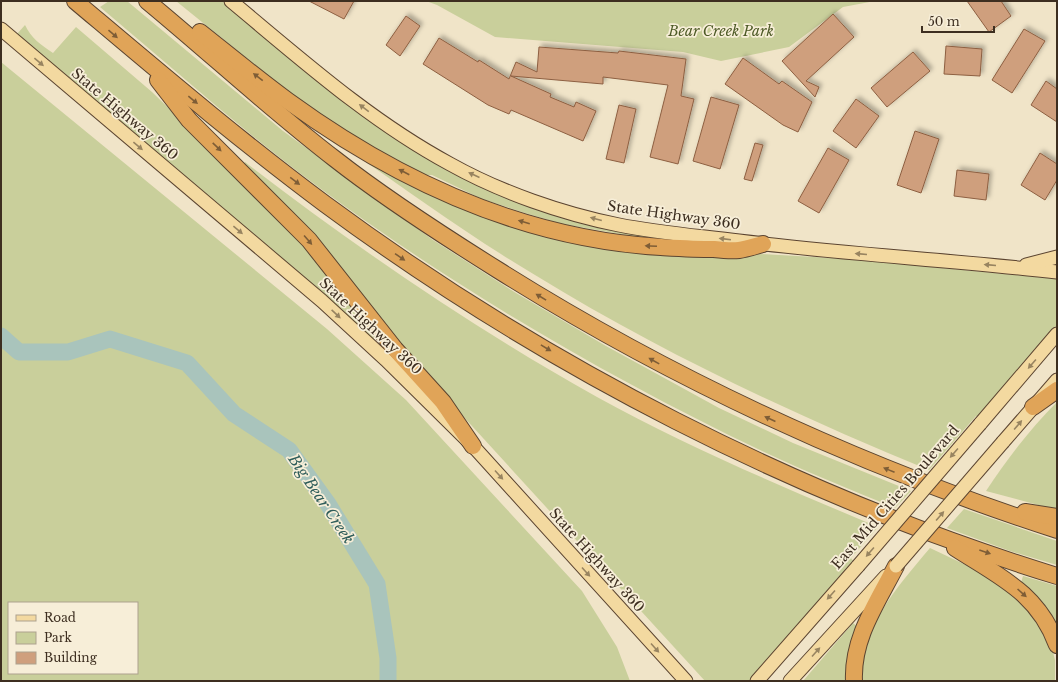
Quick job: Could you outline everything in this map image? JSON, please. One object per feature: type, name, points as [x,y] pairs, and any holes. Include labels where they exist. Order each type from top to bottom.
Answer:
[{"type":"highway","points":[[147,1],[335,159],[420,220],[539,296],[640,353],[722,396],[849,454],[978,504],[1057,530]]},
{"type":"highway","points":[[80,6],[255,151],[326,205],[442,285],[542,346],[623,392],[703,433],[812,484],[935,535],[1057,576]]},
{"type":"highway","points":[[167,18],[194,27],[289,101],[399,170],[446,194],[497,214],[545,228],[594,239],[643,246],[738,250],[763,244]]},
{"type":"highway","points":[[141,58],[189,120],[309,240],[395,348],[442,402],[473,446]]},
{"type":"highway","points":[[1033,407],[1057,390]]},
{"type":"highway","points":[[978,504],[1057,518]]},
{"type":"highway","points":[[935,535],[1019,590],[1037,606],[1050,627],[1057,645]]},
{"type":"highway","points":[[854,681],[856,651],[862,631],[896,566]]},
{"type":"main road","name":"State Highway 360","points":[[231,1],[326,79],[378,118],[424,149],[465,171],[527,198],[567,212],[617,225],[763,244],[1057,272]]},
{"type":"main road","name":"State Highway 360","points":[[5,33],[322,301],[386,360],[473,446],[683,679]]},
{"type":"main road","points":[[1015,267],[1057,257]]},
{"type":"main road","name":"East Mid Cities Boulevard","points":[[757,681],[1057,334]]},
{"type":"main road","points":[[790,681],[896,566],[1057,380]]},
{"type":"green space","points":[[109,1],[127,1],[283,131],[433,240],[516,293],[606,346],[719,408],[793,443],[911,491],[895,508],[793,465],[706,423],[598,367],[494,305],[393,240],[311,182],[280,158],[100,7]]},
{"type":"green space","points":[[176,1],[222,1],[252,27],[483,188],[540,210],[644,236],[644,238],[562,224],[482,199],[432,175],[423,175],[383,154],[296,98]]},
{"type":"green space","name":"Bear Creek Park","points":[[426,1],[875,1],[843,7],[789,47],[721,61],[683,52],[495,37],[437,5]]},
{"type":"green space","points":[[25,25],[27,30],[40,44],[53,53],[76,27],[152,92],[291,227],[377,335],[373,339],[213,200],[17,34]]},
{"type":"green space","points":[[1,62],[327,329],[406,400],[582,591],[617,647],[630,681],[1,681]]},
{"type":"green space","points":[[352,147],[454,202],[674,252],[760,254],[849,259],[1057,279],[1057,325],[978,417],[976,416],[929,470],[778,404],[679,356],[630,330],[582,303],[488,246],[350,151]]},
{"type":"green space","points":[[245,162],[287,194],[416,286],[551,371],[597,397],[700,450],[878,527],[851,558],[853,561],[750,681],[705,681],[461,414],[242,166]]},
{"type":"green space","points":[[1057,402],[1057,510],[986,491],[1019,445]]},
{"type":"green space","points":[[964,509],[1057,541],[1057,565],[1010,551],[947,528]]},
{"type":"green space","points":[[930,548],[987,575],[1025,600],[1049,637],[1055,660],[1055,681],[861,681],[867,643],[874,625],[894,593]]},
{"type":"green space","points":[[1023,576],[1057,586],[1057,627],[1037,598],[1021,583]]},
{"type":"green space","points":[[853,623],[858,627],[849,681],[803,681]]},
{"type":"building","points":[[309,1],[354,1],[344,19]]},
{"type":"building","points":[[967,1],[1001,1],[1011,16],[989,32]]},
{"type":"building","points":[[833,14],[854,37],[806,81],[819,87],[815,97],[782,61]]},
{"type":"building","points":[[406,16],[420,26],[400,56],[386,45]]},
{"type":"building","points":[[1024,29],[1045,41],[1012,93],[992,80]]},
{"type":"building","points":[[439,38],[478,62],[479,60],[509,79],[516,62],[537,72],[539,47],[618,53],[619,51],[686,59],[681,96],[694,99],[678,164],[650,157],[668,85],[603,77],[603,84],[511,76],[551,94],[550,97],[574,107],[576,102],[596,111],[583,141],[511,110],[509,114],[488,105],[423,64]]},
{"type":"building","points":[[946,46],[982,49],[980,76],[944,74]]},
{"type":"building","points":[[913,52],[930,71],[887,107],[871,88]]},
{"type":"building","points":[[743,58],[779,84],[782,81],[812,102],[798,132],[783,125],[725,84]]},
{"type":"building","points":[[1046,81],[1057,89],[1057,122],[1031,105]]},
{"type":"building","points":[[711,97],[739,105],[720,169],[693,161]]},
{"type":"building","points":[[856,99],[879,116],[856,148],[833,131]]},
{"type":"building","points":[[619,105],[636,109],[624,163],[606,159]]},
{"type":"building","points":[[915,131],[939,139],[921,193],[897,185]]},
{"type":"building","points":[[755,143],[763,145],[752,181],[744,179]]},
{"type":"building","points":[[828,148],[849,160],[819,213],[798,201]]},
{"type":"building","points":[[1040,153],[1057,164],[1057,180],[1045,200],[1021,185]]},
{"type":"building","points":[[957,170],[989,174],[986,200],[954,196]]},
{"type":"waterway","name":"Big Bear Creek","points":[[1,336],[19,352],[68,352],[110,339],[187,363],[234,414],[289,450],[328,504],[377,584],[388,658],[388,681]]}]
